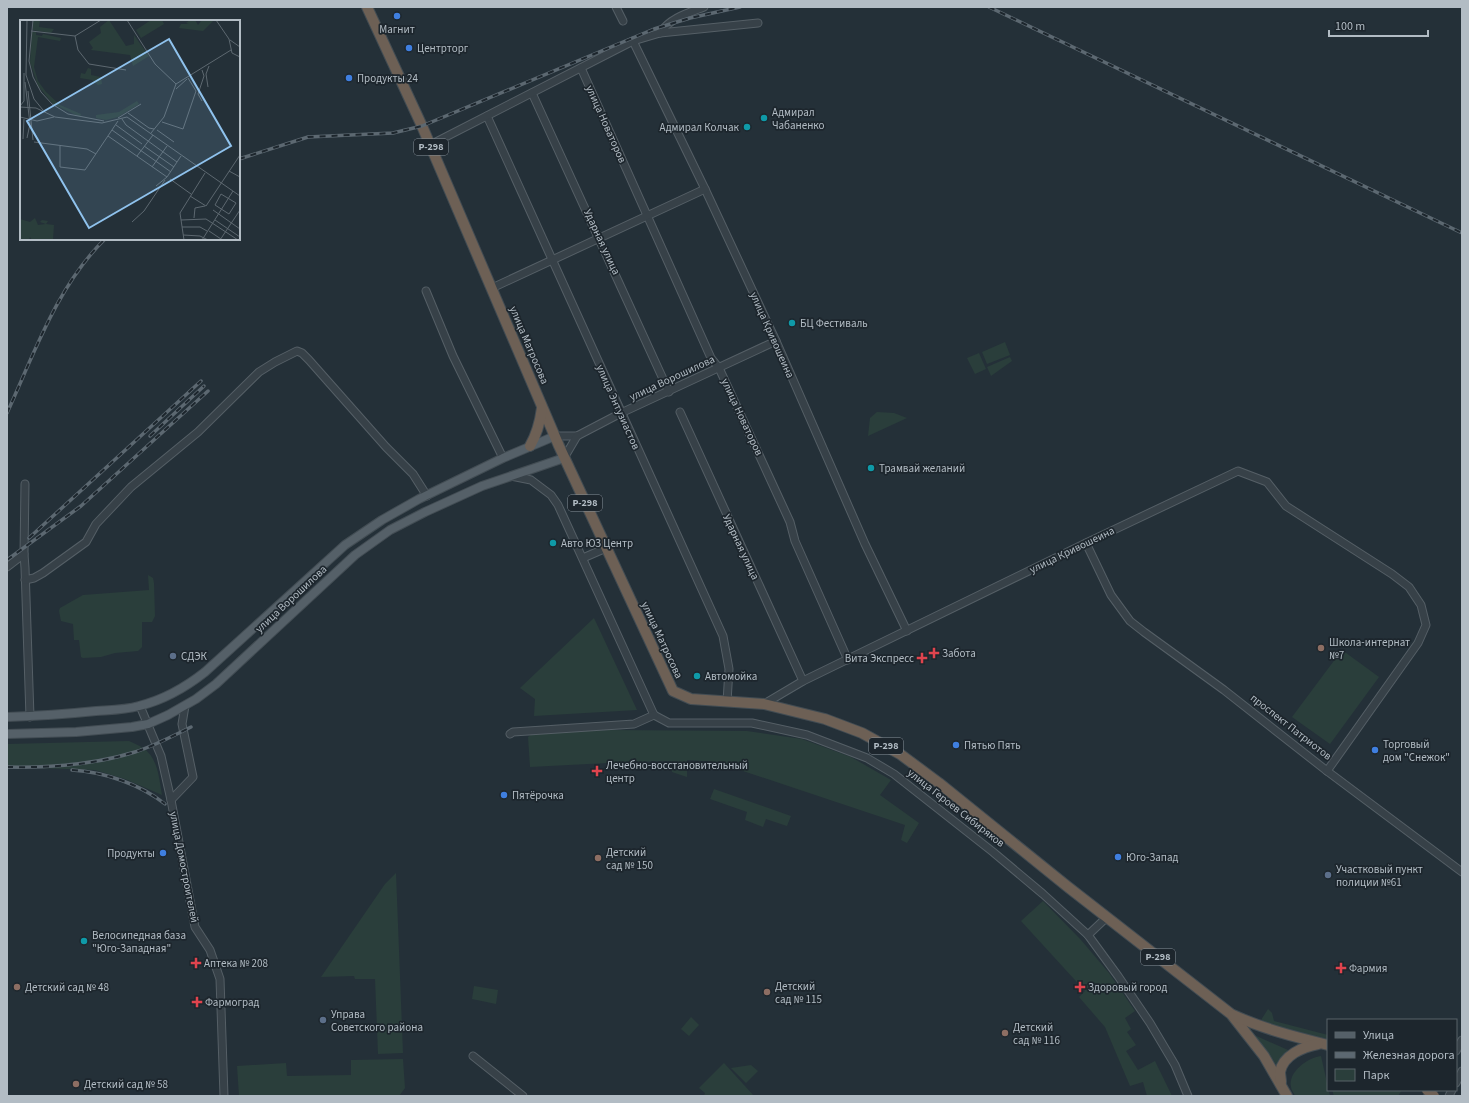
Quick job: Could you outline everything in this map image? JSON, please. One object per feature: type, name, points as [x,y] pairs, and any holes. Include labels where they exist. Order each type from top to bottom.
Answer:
[{"type":"highway","name":"улица Матросова","points":[[367,7],[430,145],[564,458],[673,691]]},
{"type":"highway","points":[[530,446],[536,435],[541,420],[542,406]]},
{"type":"highway","name":"улица Героев Сибиряков","points":[[673,691],[691,699],[764,704],[825,719],[862,733],[900,754],[939,783],[1107,918],[1231,1014]]},
{"type":"highway","name":"Р-298","points":[[1231,1014],[1252,1024],[1281,1034],[1325,1044]]},
{"type":"highway","name":"Р-298","points":[[1231,1014],[1264,1056],[1287,1095]]},
{"type":"highway","points":[[1281,1084],[1280,1072],[1284,1063],[1293,1054],[1304,1047],[1325,1044]]},
{"type":"main road","name":"улица Ворошилова","points":[[7,717],[30,717],[140,706],[160,699],[195,680],[346,545],[382,520],[503,458],[555,436]]},
{"type":"main road","name":"улица Ворошилова","points":[[7,734],[116,729],[148,724],[168,716],[216,684],[355,555],[390,530],[482,486],[564,458]]},
{"type":"street","points":[[616,7],[623,21]]},
{"type":"street","points":[[660,33],[665,26],[678,17],[704,7]]},
{"type":"street","points":[[430,145],[633,41],[660,33],[758,24]]},
{"type":"street","name":"улица Кривошеина","points":[[633,41],[705,189],[776,341],[846,502],[907,631]]},
{"type":"street","name":"улица Новаторов","points":[[581,68],[711,358],[719,368],[790,522],[795,541],[848,660]]},
{"type":"street","name":"Ударная улица","points":[[532,93],[600,238],[669,392]]},
{"type":"street","name":"улица Энтузиастов","points":[[487,116],[723,636],[729,669],[727,702]]},
{"type":"street","points":[[492,288],[705,189]]},
{"type":"street","points":[[426,291],[454,356],[503,458]]},
{"type":"street","name":"улица Ворошилова","points":[[555,436],[577,436],[621,413],[776,341]]},
{"type":"street","points":[[25,580],[34,578],[43,573],[86,542],[96,524],[131,487],[198,432],[259,372],[297,351],[302,353],[309,360],[386,447],[413,474],[427,496]]},
{"type":"street","name":"Ударная улица","points":[[680,412],[802,681]]},
{"type":"street","points":[[564,458],[577,436]]},
{"type":"street","name":"улица Кривошеина","points":[[764,704],[802,681],[1238,471],[1267,482],[1286,506],[1392,574],[1409,587],[1421,605],[1426,625],[1418,643],[1327,771]]},
{"type":"street","points":[[510,734],[513,732],[634,724],[654,715],[558,505],[551,495],[530,480],[511,476]]},
{"type":"street","points":[[24,484],[24,554],[30,717]]},
{"type":"street","name":"проспект Патриотов","points":[[1086,543],[1111,595],[1130,621],[1224,690],[1327,771],[1462,872]]},
{"type":"street","points":[[583,558],[606,548]]},
{"type":"street","points":[[7,567],[24,554]]},
{"type":"street","name":"улица Домостроителей","points":[[140,706],[161,756],[171,800],[195,927],[210,950],[220,979],[224,1096]]},
{"type":"street","name":"улица Домостроителей","points":[[171,800],[193,777],[182,724],[185,706]]},
{"type":"street","name":"улица Героев Сибиряков","points":[[654,715],[669,723],[752,723],[807,735],[867,758],[894,774],[1043,894],[1088,935],[1118,976],[1156,1033],[1174,1065],[1188,1096]]},
{"type":"street","points":[[1088,935],[1107,918]]},
{"type":"street","points":[[1457,1049],[1462,1040]]},
{"type":"street","points":[[473,1056],[523,1096]]},
{"type":"street","points":[[1457,1081],[1462,1071]]},
{"type":"green space","points":[[1005,342],[1010,355],[987,364],[982,352]]},
{"type":"green space","points":[[979,353],[986,369],[975,374],[967,358]]},
{"type":"green space","points":[[1010,357],[1012,361],[991,376],[987,367]]},
{"type":"green space","points":[[877,412],[894,413],[907,418],[868,436],[870,418]]},
{"type":"green space","points":[[148,575],[153,578],[154,583],[155,616],[152,622],[142,622],[142,647],[138,651],[115,653],[101,657],[81,657],[79,640],[74,640],[73,624],[61,621],[59,611],[60,608],[83,595],[149,590]]},
{"type":"green space","points":[[594,618],[637,710],[534,716],[535,699],[520,688]]},
{"type":"green space","points":[[1342,650],[1379,677],[1330,744],[1292,717]]},
{"type":"green space","points":[[609,730],[747,731],[802,739],[851,757],[891,780],[880,795],[919,823],[907,843],[901,840],[905,825],[716,762],[687,760],[687,777],[672,772],[671,761],[530,767],[528,737],[533,733]]},
{"type":"green space","points":[[129,741],[143,748],[152,757],[159,775],[162,795],[125,779],[95,770],[7,767],[7,744]]},
{"type":"green space","points":[[714,789],[791,816],[787,826],[766,819],[763,827],[745,820],[747,812],[710,799]]},
{"type":"green space","points":[[396,873],[403,1053],[378,1054],[375,979],[355,979],[354,976],[321,977],[385,884]]},
{"type":"green space","points":[[1043,901],[1081,940],[1109,973],[1135,1011],[1125,1018],[1131,1029],[1127,1032],[1136,1045],[1126,1051],[1138,1070],[1155,1061],[1172,1096],[1147,1096],[1143,1082],[1130,1086],[1105,1027],[1079,997],[1085,991],[1021,921]]},
{"type":"green space","points":[[474,986],[498,990],[496,1004],[472,999]]},
{"type":"green space","points":[[1268,1009],[1272,1013],[1274,1021],[1327,1035],[1327,1039],[1273,1025],[1261,1020]]},
{"type":"green space","points":[[691,1017],[699,1025],[689,1036],[681,1029]]},
{"type":"green space","points":[[1252,1034],[1288,1050],[1277,1066],[1267,1051]]},
{"type":"green space","points":[[1321,1056],[1327,1083],[1327,1091],[1329,1091],[1330,1096],[1295,1096],[1291,1088],[1292,1076],[1295,1071],[1305,1063]]},
{"type":"green space","points":[[403,1059],[405,1088],[399,1096],[239,1096],[237,1066],[286,1063],[287,1076],[351,1075],[351,1060]]},
{"type":"green space","points":[[724,1063],[754,1096],[704,1096],[705,1093],[699,1088]]},
{"type":"green space","points":[[751,1065],[758,1071],[746,1083],[731,1068]]},
{"type":"green space","points":[[1332,1091],[1401,1091],[1398,1096],[1334,1096]]},
{"type":"railway","points":[[240,159],[308,137],[393,133],[422,126],[654,29],[690,18],[740,7]]},
{"type":"railway","points":[[989,7],[1462,233]]},
{"type":"railway","points":[[7,413],[37,344],[60,299],[73,278],[104,240]]},
{"type":"railway","points":[[29,538],[201,381]]},
{"type":"railway","points":[[150,436],[204,386]]},
{"type":"railway","points":[[7,560],[81,506],[208,391]]},
{"type":"railway","points":[[7,767],[72,765],[103,760],[142,750],[191,727]]},
{"type":"railway","points":[[72,770],[97,773],[121,780],[133,785],[165,804]]},
{"type":"place","name":"Магнит","points":[[397,16]]},
{"type":"place","name":"Центрторг","points":[[409,48]]},
{"type":"place","name":"Продукты 24","points":[[349,78]]},
{"type":"place","name":"Адмирал Чабаненко","points":[[764,118]]},
{"type":"place","name":"Адмирал Колчак","points":[[747,127]]},
{"type":"place","name":"БЦ Фестиваль","points":[[792,323]]},
{"type":"place","name":"Трамвай желаний","points":[[871,468]]},
{"type":"place","name":"Авто ЮЗ Центр","points":[[553,543]]},
{"type":"place","name":"Школа-интернат №7","points":[[1321,648]]},
{"type":"place","name":"Забота","points":[[934,653]]},
{"type":"place","name":"СДЭК","points":[[173,656]]},
{"type":"place","name":"Вита Экспресс","points":[[922,658]]},
{"type":"place","name":"Автомойка","points":[[697,676]]},
{"type":"place","name":"Пятью Пять","points":[[956,745]]},
{"type":"place","name":"Торговый дом \"Снежок\"","points":[[1375,750]]},
{"type":"place","name":"Лечебно-восстановительный центр","points":[[597,771]]},
{"type":"place","name":"Пятёрочка","points":[[504,795]]},
{"type":"place","name":"Продукты","points":[[163,853]]},
{"type":"place","name":"Юго-Запад","points":[[1118,857]]},
{"type":"place","name":"Детский сад № 150","points":[[598,858]]},
{"type":"place","name":"Участковый пункт полиции №61","points":[[1328,875]]},
{"type":"place","name":"Велосипедная база \"Юго-Западная\"","points":[[84,941]]},
{"type":"place","name":"Аптека № 208","points":[[196,963]]},
{"type":"place","name":"Фармия","points":[[1341,968]]},
{"type":"place","name":"Детский сад № 48","points":[[17,987]]},
{"type":"place","name":"Здоровый город","points":[[1080,987]]},
{"type":"place","name":"Детский сад № 115","points":[[767,992]]},
{"type":"place","name":"Фармоград","points":[[197,1002]]},
{"type":"place","name":"Управа Советского района","points":[[323,1020]]},
{"type":"place","name":"Детский сад № 116","points":[[1005,1033]]},
{"type":"place","name":"Детский сад № 58","points":[[76,1084]]}]
